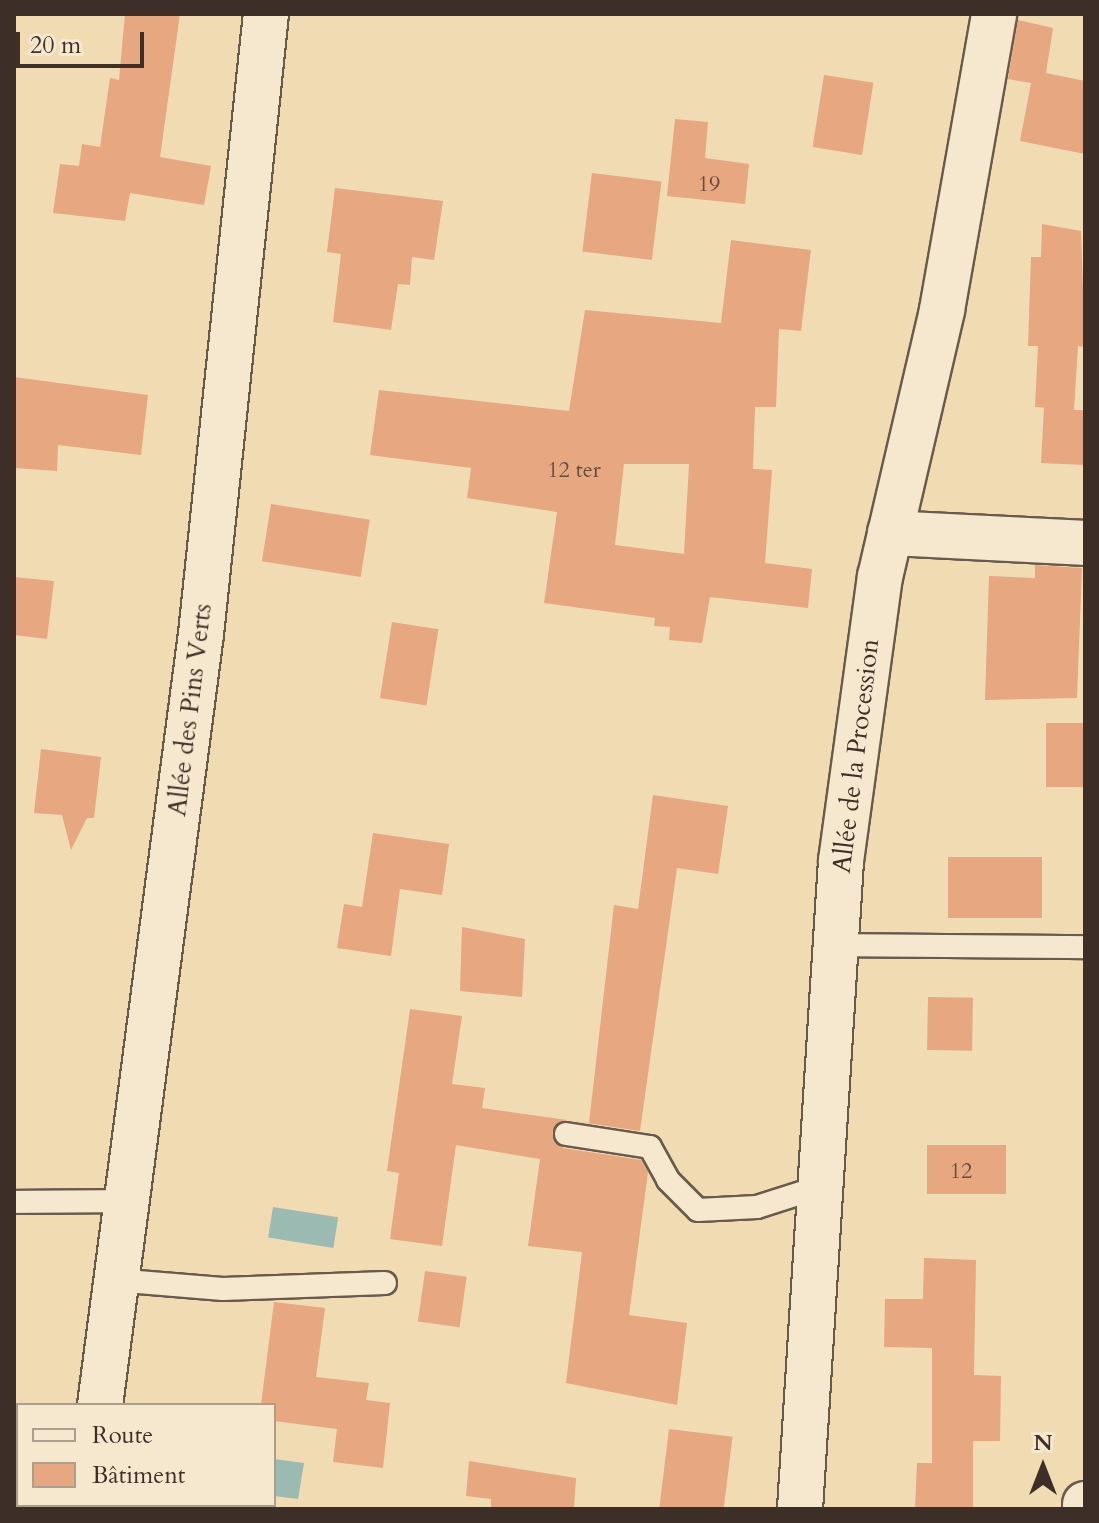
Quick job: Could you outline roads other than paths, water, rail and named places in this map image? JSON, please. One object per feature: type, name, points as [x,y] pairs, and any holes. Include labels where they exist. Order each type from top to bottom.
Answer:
[{"type":"street","name":"Allée des Pins Verts","points":[[100,1403],[124,1201],[201,634],[266,14]]},
{"type":"street","name":"Allée de la Procession","points":[[800,1509],[823,1186],[835,945],[890,533],[942,310],[994,14]]},
{"type":"street","points":[[890,533],[1085,543]]},
{"type":"lane","points":[[835,945],[1085,947]]},
{"type":"lane","points":[[566,1134],[650,1147],[668,1180],[698,1210],[757,1207],[823,1186]]},
{"type":"lane","points":[[14,1202],[124,1201]]},
{"type":"lane","points":[[114,1280],[223,1289],[385,1283]]},
{"type":"water","points":[[273,1207],[338,1217],[333,1248],[268,1238]]},
{"type":"water","points":[[276,1459],[304,1463],[298,1499],[276,1496]]}]
